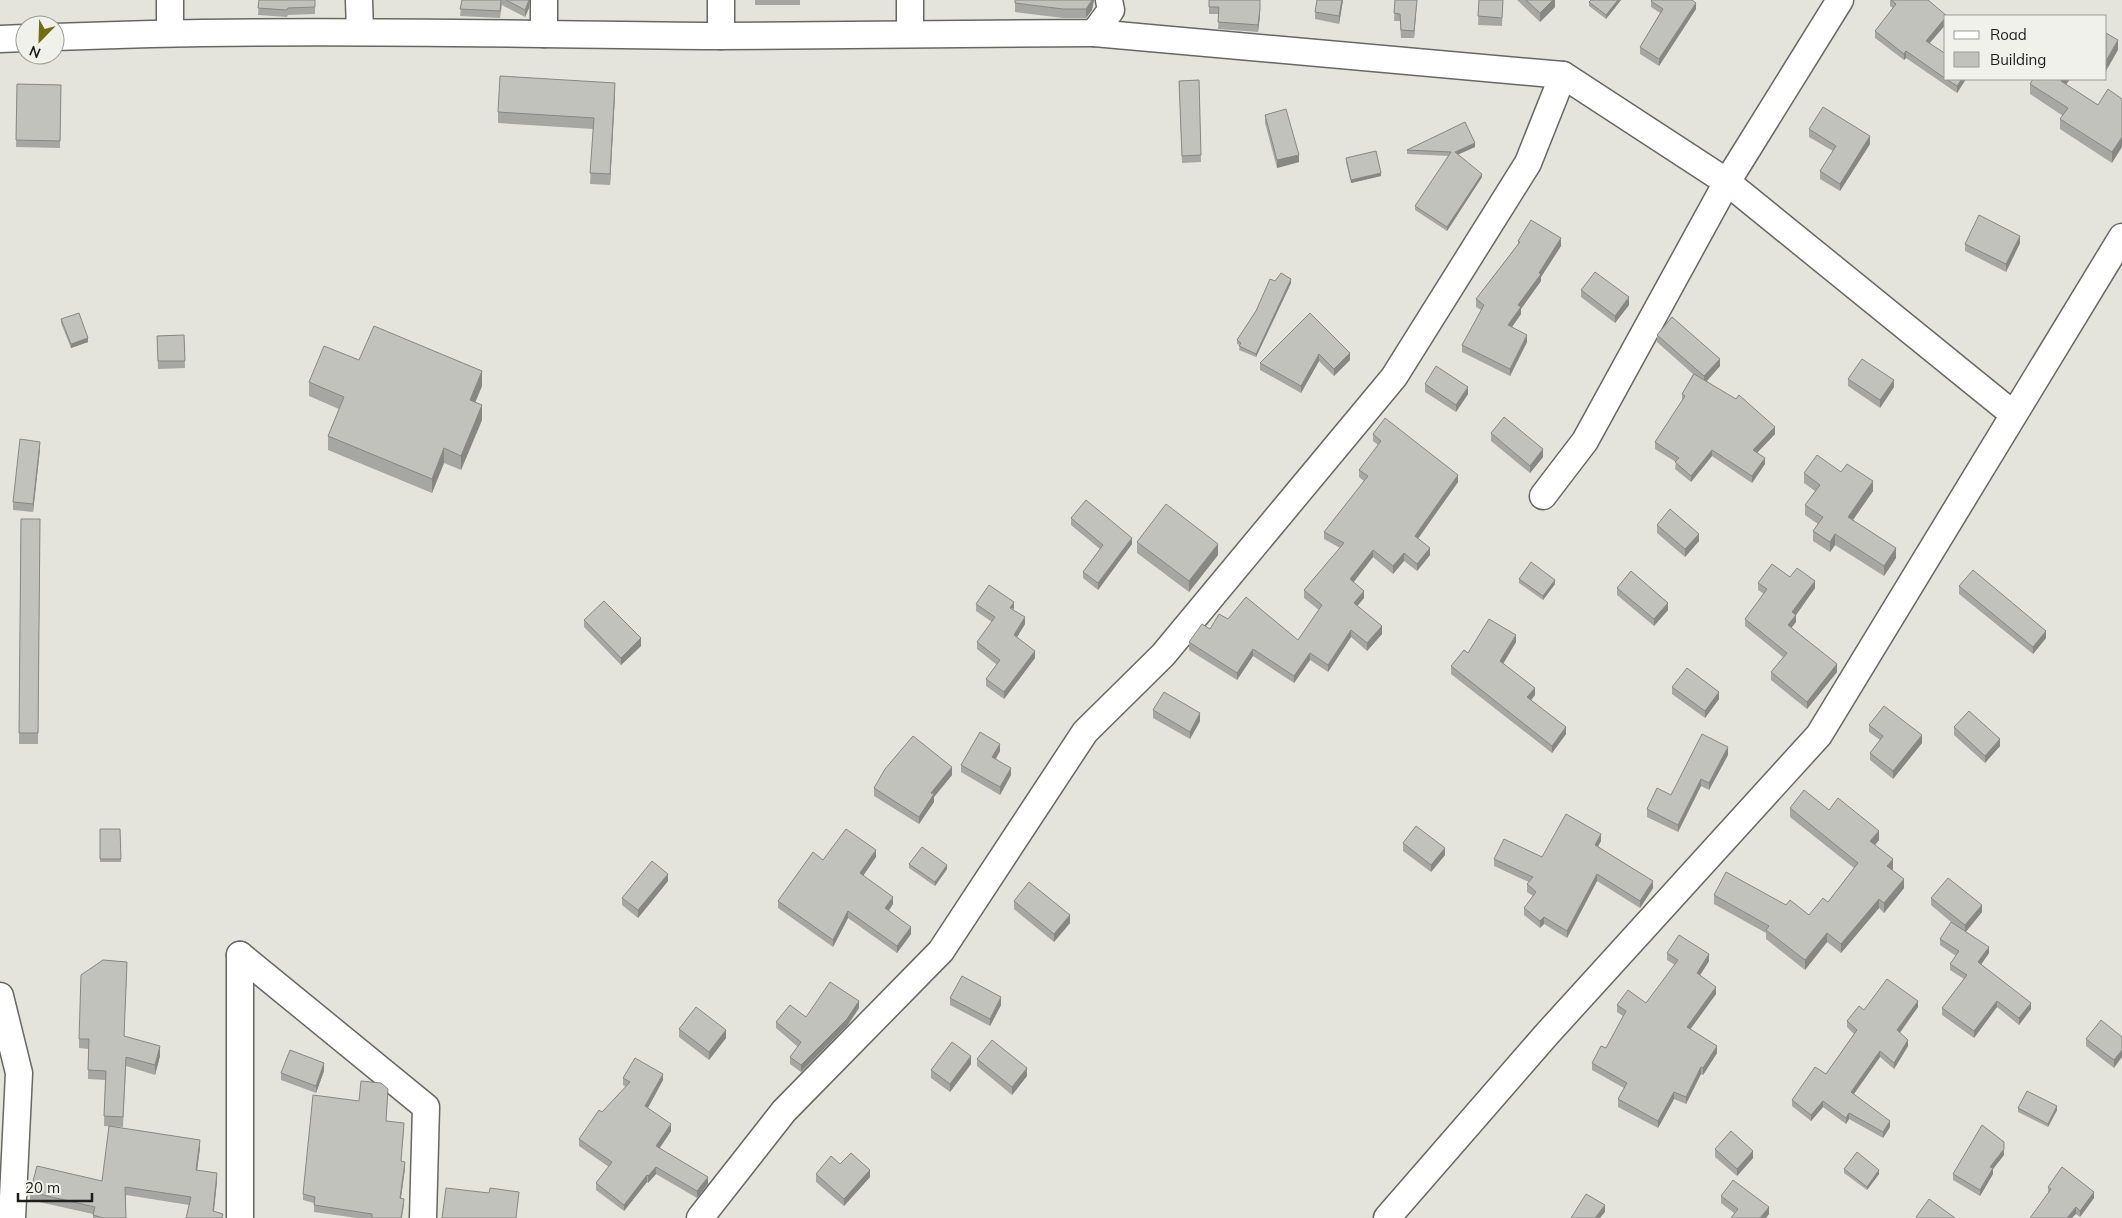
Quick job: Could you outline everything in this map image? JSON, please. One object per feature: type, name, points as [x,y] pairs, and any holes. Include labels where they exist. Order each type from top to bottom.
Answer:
[{"type":"street","points":[[170,0],[170,32]]},
{"type":"street","points":[[359,0],[360,32]]},
{"type":"street","points":[[544,0],[544,34]]},
{"type":"street","points":[[721,36],[722,0]]},
{"type":"street","points":[[910,0],[910,33]]},
{"type":"street","points":[[1094,33],[1111,10],[1109,0]]},
{"type":"street","points":[[1544,496],[1585,441],[1727,182],[1840,0]]},
{"type":"street","points":[[65,37],[170,32],[721,36],[1094,33],[1563,75],[1727,182],[2013,414]]},
{"type":"street","points":[[0,39],[15,38]]},
{"type":"street","points":[[700,1218],[784,1110],[941,951],[1085,732],[1164,655],[1394,377],[1528,163],[1563,75]]},
{"type":"street","points":[[1387,1218],[1547,1034],[1819,735],[2122,237]]},
{"type":"street","points":[[240,1218],[240,955],[426,1107],[423,1218]]},
{"type":"street","points":[[0,996],[19,1073],[12,1218]]},
{"type":"building","points":[[259,0],[315,0],[315,7],[288,8],[287,10],[258,8]]},
{"type":"building","points":[[462,0],[501,0],[500,11],[460,9]]},
{"type":"building","points":[[506,0],[529,0],[525,10]]},
{"type":"building","points":[[1015,0],[1092,0],[1086,9],[1063,9],[1015,3]]},
{"type":"building","points":[[1209,0],[1260,0],[1258,25],[1218,22],[1219,7],[1209,7]]},
{"type":"building","points":[[1317,0],[1342,0],[1339,16],[1315,12]]},
{"type":"building","points":[[1395,0],[1417,0],[1414,31],[1401,30],[1400,14],[1394,13]]},
{"type":"building","points":[[1479,0],[1503,0],[1502,18],[1478,16]]},
{"type":"building","points":[[1526,0],[1553,0],[1540,13]]},
{"type":"building","points":[[1591,0],[1618,0],[1606,15],[1589,2]]},
{"type":"building","points":[[1652,0],[1692,0],[1696,3],[1659,59],[1640,47],[1663,9]]},
{"type":"building","points":[[1891,0],[1928,0],[1946,15],[1926,41],[1944,53],[1944,78],[1906,51],[1904,54],[1875,31],[1896,4]]},
{"type":"building","points":[[2107,34],[2118,40],[2107,59]]},
{"type":"building","points":[[500,76],[615,83],[610,174],[590,173],[594,118],[498,112]]},
{"type":"building","points":[[1199,80],[1201,155],[1182,156],[1179,81]]},
{"type":"building","points":[[1948,80],[1961,80],[1957,86]]},
{"type":"building","points":[[2032,80],[2062,80],[2098,105],[2108,89],[2122,99],[2122,137],[2112,152],[2060,119],[2068,108],[2030,84]]},
{"type":"building","points":[[17,84],[61,85],[60,141],[16,140]]},
{"type":"building","points":[[1823,107],[1870,136],[1840,184],[1820,171],[1836,146],[1809,129]]},
{"type":"building","points":[[1286,109],[1299,155],[1277,160],[1265,115]]},
{"type":"building","points":[[1465,122],[1475,143],[1455,152],[1482,174],[1447,227],[1415,206],[1451,152],[1407,150]]},
{"type":"building","points":[[1376,151],[1381,173],[1351,180],[1346,158]]},
{"type":"building","points":[[1979,215],[2020,236],[2006,264],[1965,244]]},
{"type":"building","points":[[1531,220],[1561,238],[1539,273],[1541,274],[1518,305],[1521,307],[1508,325],[1527,335],[1510,369],[1462,345],[1484,305],[1476,299],[1520,242],[1518,241]]},
{"type":"building","points":[[1595,272],[1629,297],[1615,316],[1581,290]]},
{"type":"building","points":[[1281,273],[1291,279],[1256,354],[1239,346],[1241,343],[1237,340],[1256,311],[1270,279],[1275,281]]},
{"type":"building","points":[[79,313],[88,338],[71,344],[61,319]]},
{"type":"building","points":[[1310,313],[1350,353],[1334,369],[1319,354],[1301,386],[1260,363]]},
{"type":"building","points":[[1672,317],[1720,359],[1704,376],[1657,335]]},
{"type":"building","points":[[374,326],[482,371],[470,400],[482,405],[461,456],[444,448],[432,479],[328,436],[344,397],[309,382],[324,346],[359,360]]},
{"type":"building","points":[[184,335],[185,361],[158,361],[157,336]]},
{"type":"building","points":[[1862,359],[1894,380],[1880,400],[1848,379]]},
{"type":"building","points":[[1436,366],[1468,387],[1456,405],[1425,384]]},
{"type":"building","points":[[1694,374],[1736,399],[1739,395],[1775,427],[1753,450],[1765,458],[1752,476],[1712,450],[1691,476],[1675,462],[1679,458],[1655,442],[1685,396],[1682,394]]},
{"type":"building","points":[[1504,417],[1543,449],[1530,466],[1491,433]]},
{"type":"building","points":[[1385,418],[1458,475],[1415,536],[1430,548],[1417,564],[1404,553],[1393,566],[1373,550],[1350,579],[1364,591],[1354,603],[1382,626],[1367,643],[1351,630],[1328,665],[1310,653],[1294,676],[1253,649],[1237,673],[1189,642],[1202,624],[1210,629],[1219,614],[1228,619],[1246,597],[1298,640],[1322,605],[1304,590],[1344,543],[1324,532],[1368,476],[1359,470],[1381,441],[1373,434]]},
{"type":"building","points":[[20,439],[40,442],[33,504],[13,502]]},
{"type":"building","points":[[1817,455],[1841,472],[1847,464],[1873,481],[1848,517],[1896,548],[1884,566],[1835,534],[1830,542],[1813,531],[1823,517],[1805,505],[1820,485],[1804,473]]},
{"type":"building","points":[[1086,500],[1132,538],[1098,583],[1083,572],[1103,545],[1071,518]]},
{"type":"building","points":[[1166,504],[1218,544],[1189,581],[1137,542]]},
{"type":"building","points":[[1670,509],[1699,534],[1685,549],[1657,525]]},
{"type":"building","points":[[21,519],[40,519],[38,733],[19,733]]},
{"type":"building","points":[[1531,562],[1555,580],[1543,596],[1519,579]]},
{"type":"building","points":[[1772,564],[1790,577],[1797,568],[1815,581],[1792,612],[1796,615],[1788,625],[1837,664],[1807,702],[1771,672],[1787,653],[1745,619],[1767,589],[1758,583]]},
{"type":"building","points":[[1973,570],[2046,631],[2033,647],[1959,586]]},
{"type":"building","points":[[1631,571],[1668,603],[1654,619],[1617,588]]},
{"type":"building","points":[[989,585],[1014,602],[1010,608],[1025,617],[1014,635],[1035,651],[1004,692],[986,679],[1000,660],[977,642],[995,617],[976,604]]},
{"type":"building","points":[[604,601],[641,638],[621,658],[584,620]]},
{"type":"building","points":[[1489,619],[1516,635],[1500,661],[1535,688],[1527,697],[1566,727],[1552,746],[1451,666],[1464,650],[1468,653]]},
{"type":"building","points":[[1687,668],[1719,692],[1705,711],[1672,687]]},
{"type":"building","points":[[1164,692],[1200,713],[1190,732],[1153,710]]},
{"type":"building","points":[[1884,706],[1922,735],[1893,771],[1870,753],[1883,736],[1869,725]]},
{"type":"building","points":[[1969,711],[2000,739],[1985,756],[1954,727]]},
{"type":"building","points":[[980,732],[1000,744],[992,757],[1011,768],[1000,787],[961,765]]},
{"type":"building","points":[[1702,734],[1728,747],[1709,783],[1701,779],[1678,825],[1647,809],[1657,788],[1671,795]]},
{"type":"building","points":[[913,736],[952,767],[931,793],[934,794],[919,817],[874,788],[885,769]]},
{"type":"building","points":[[1804,790],[1829,810],[1838,798],[1879,831],[1870,841],[1893,859],[1887,866],[1904,879],[1884,903],[1879,899],[1841,944],[1827,933],[1805,960],[1766,930],[1769,926],[1714,895],[1726,872],[1786,905],[1790,900],[1809,915],[1823,898],[1828,902],[1858,863],[1790,808]]},
{"type":"building","points":[[1566,814],[1601,834],[1595,845],[1653,881],[1640,901],[1597,874],[1567,931],[1544,917],[1540,921],[1524,908],[1536,892],[1527,884],[1533,877],[1494,859],[1504,839],[1542,857]]},
{"type":"building","points":[[1416,826],[1445,848],[1431,865],[1403,843]]},
{"type":"building","points":[[100,829],[120,829],[121,859],[100,859]]},
{"type":"building","points":[[846,829],[876,850],[860,873],[893,897],[885,908],[911,927],[897,946],[848,911],[833,940],[778,901],[813,852],[823,860]]},
{"type":"building","points":[[922,847],[947,865],[935,882],[909,864]]},
{"type":"building","points":[[652,861],[668,874],[638,910],[622,898]]},
{"type":"building","points":[[1948,878],[1982,905],[1965,925],[1931,898]]},
{"type":"building","points":[[1029,882],[1070,915],[1054,934],[1014,901]]},
{"type":"building","points":[[1951,922],[1989,947],[1978,962],[2031,1003],[2019,1018],[1997,1001],[1974,1031],[1942,1008],[1967,975],[1950,964],[1959,951],[1940,939]]},
{"type":"building","points":[[1679,935],[1709,954],[1697,973],[1716,987],[1687,1027],[1717,1046],[1703,1068],[1701,1067],[1686,1097],[1674,1092],[1658,1121],[1618,1099],[1627,1083],[1592,1063],[1601,1046],[1606,1048],[1626,1011],[1617,1005],[1628,990],[1646,1003],[1678,960],[1667,953]]},
{"type":"building","points":[[103,960],[127,962],[124,1036],[160,1046],[155,1065],[126,1057],[123,1117],[104,1116],[106,1071],[88,1070],[89,1039],[79,1039],[81,975]]},
{"type":"building","points":[[962,976],[1001,997],[990,1019],[950,998]]},
{"type":"building","points":[[1887,979],[1918,1001],[1897,1030],[1908,1040],[1894,1063],[1880,1051],[1851,1092],[1890,1121],[1883,1132],[1849,1113],[1846,1118],[1823,1101],[1811,1115],[1792,1100],[1815,1067],[1826,1074],[1857,1030],[1847,1021],[1859,1006],[1864,1010]]},
{"type":"building","points":[[830,982],[859,1001],[847,1019],[801,1065],[790,1057],[801,1042],[776,1022],[790,1005],[806,1017]]},
{"type":"building","points":[[696,1007],[726,1030],[709,1052],[679,1029]]},
{"type":"building","points":[[2101,1020],[2122,1037],[2122,1050],[2114,1060],[2086,1039]]},
{"type":"building","points":[[992,1040],[1027,1068],[1012,1087],[977,1059]]},
{"type":"building","points":[[952,1042],[971,1056],[950,1084],[931,1070]]},
{"type":"building","points":[[290,1050],[324,1063],[316,1086],[281,1073]]},
{"type":"building","points":[[635,1058],[663,1074],[645,1106],[671,1124],[656,1146],[708,1177],[697,1191],[656,1167],[647,1175],[624,1205],[596,1183],[612,1162],[579,1139],[599,1110],[602,1112],[630,1082],[623,1078]]},
{"type":"building","points":[[361,1081],[381,1083],[388,1089],[386,1121],[404,1123],[401,1161],[405,1162],[400,1198],[404,1199],[401,1218],[372,1218],[372,1214],[314,1205],[315,1197],[303,1194],[313,1095],[359,1101]]},
{"type":"building","points":[[2027,1091],[2057,1106],[2048,1124],[2018,1108]]},
{"type":"building","points":[[1982,1125],[2004,1142],[2004,1149],[1990,1167],[1993,1168],[1980,1190],[1953,1174]]},
{"type":"building","points":[[109,1126],[200,1140],[196,1170],[217,1173],[213,1211],[223,1214],[222,1218],[186,1218],[191,1197],[125,1187],[126,1218],[103,1218],[93,1215],[95,1207],[30,1192],[37,1166],[102,1181]]},
{"type":"building","points":[[1731,1131],[1753,1151],[1737,1169],[1715,1149]]},
{"type":"building","points":[[1857,1152],[1879,1170],[1867,1187],[1844,1169]]},
{"type":"building","points":[[851,1153],[870,1170],[844,1199],[816,1174],[831,1156],[840,1164]]},
{"type":"building","points":[[2062,1167],[2094,1192],[2080,1211],[2076,1207],[2067,1218],[2030,1218],[2051,1189],[2048,1187]]},
{"type":"building","points":[[1733,1180],[1769,1207],[1760,1218],[1731,1218],[1738,1209],[1721,1196]]},
{"type":"building","points":[[446,1188],[489,1193],[490,1188],[519,1192],[516,1218],[442,1218]]},
{"type":"building","points":[[1586,1194],[1605,1205],[1595,1218],[1571,1218]]},
{"type":"building","points":[[1929,1199],[1955,1218],[1916,1217]]}]
